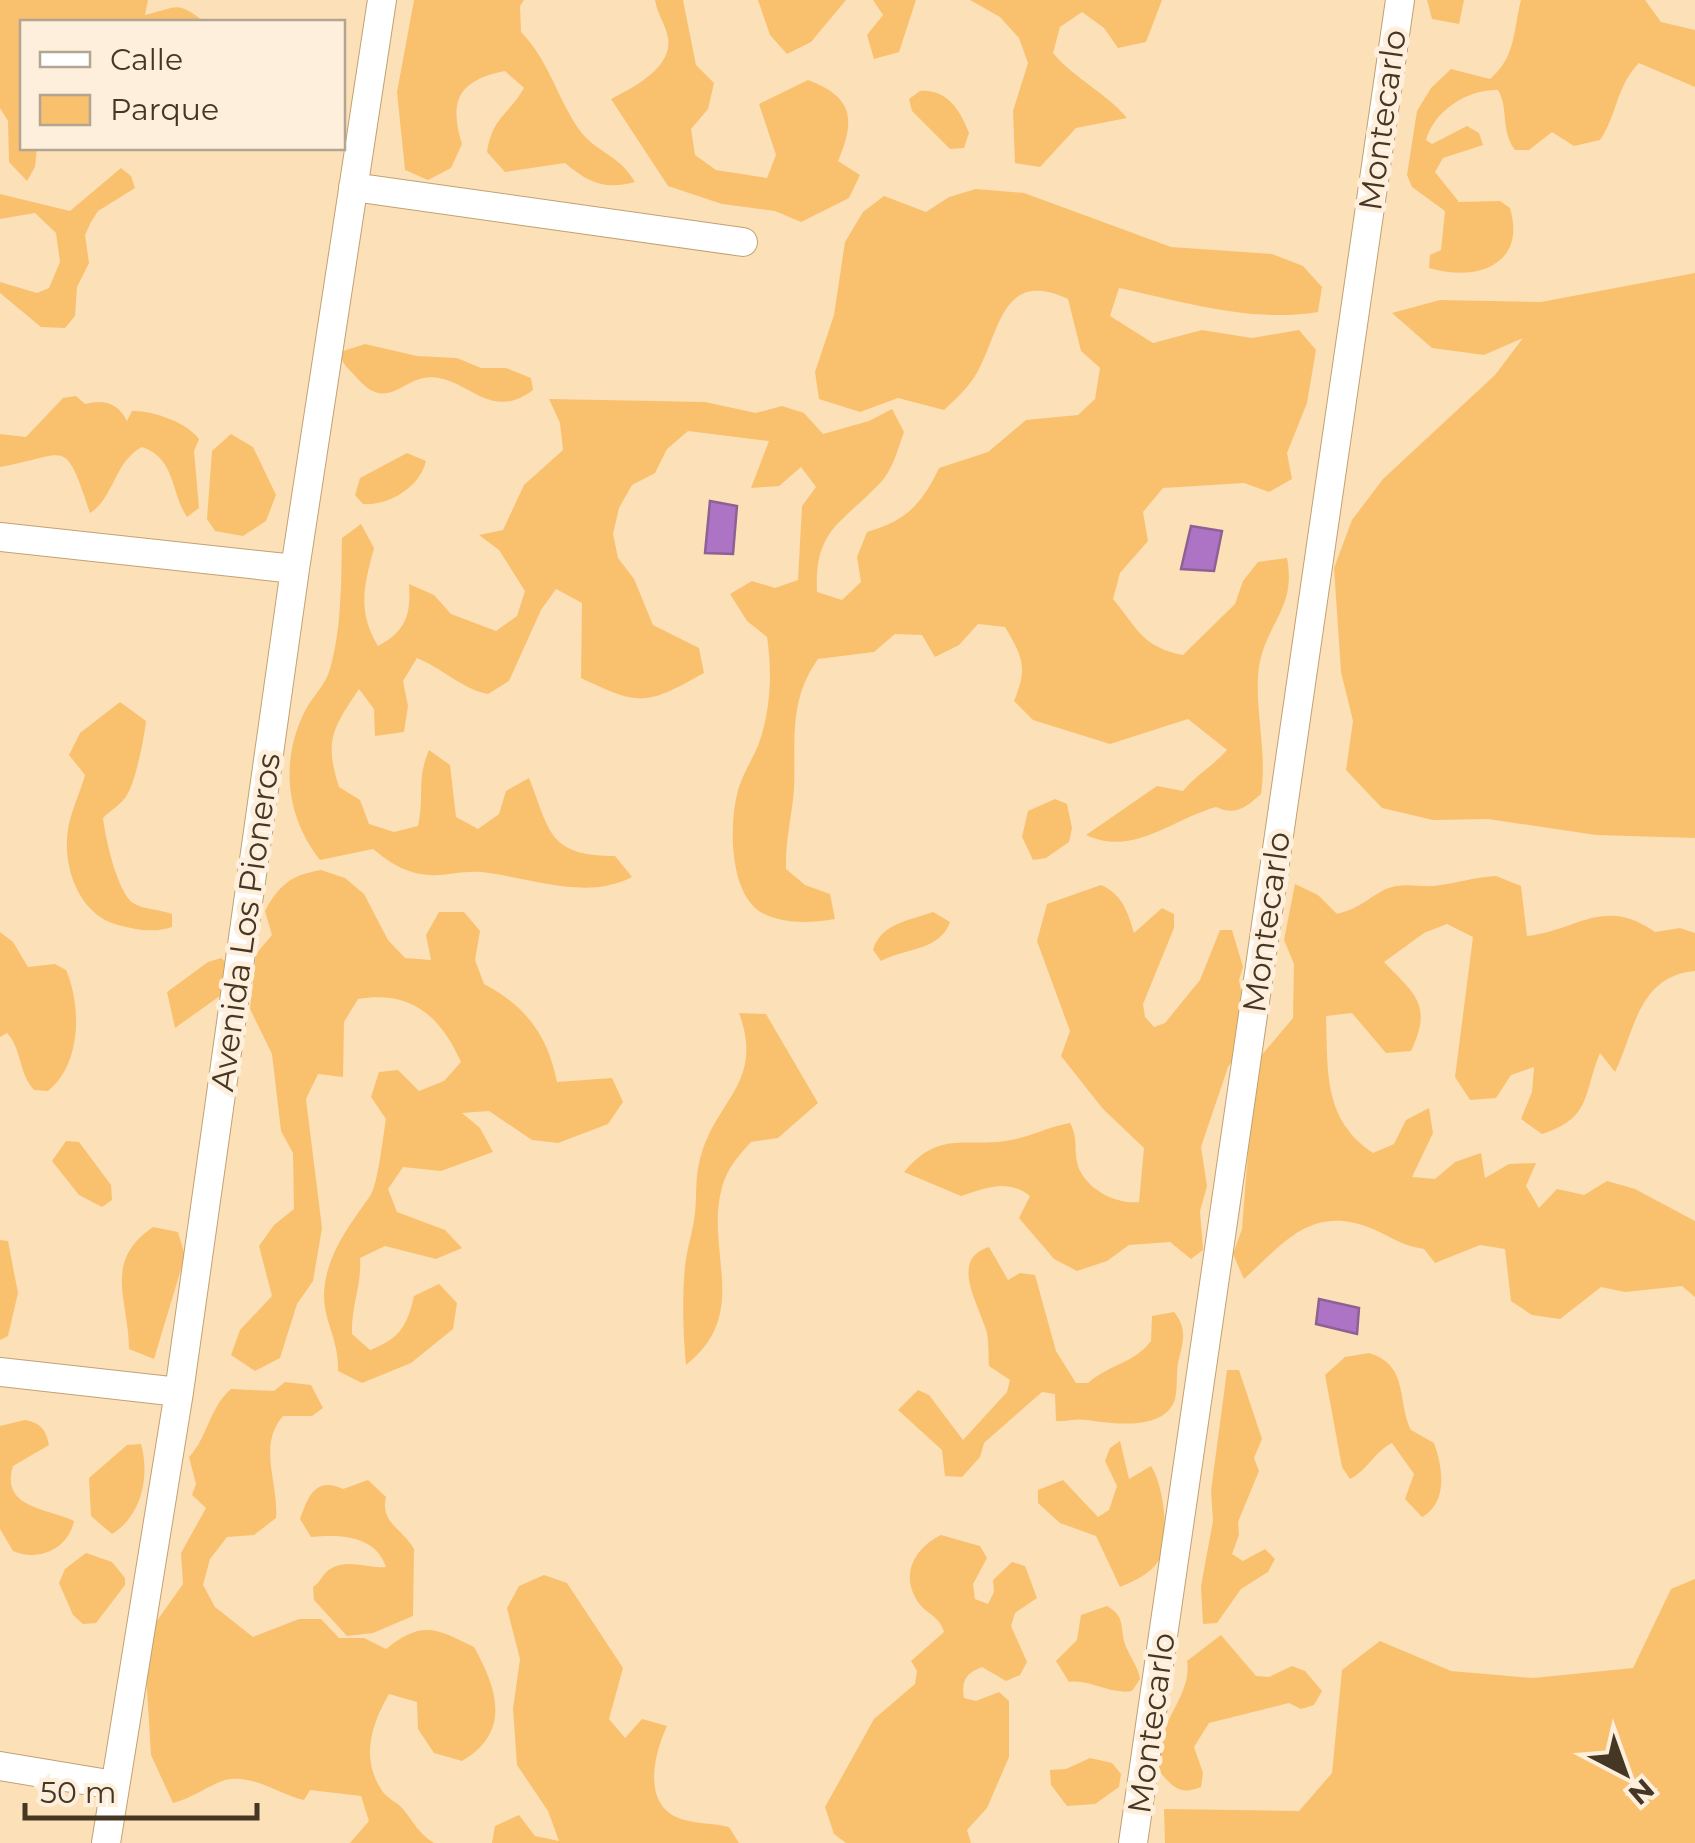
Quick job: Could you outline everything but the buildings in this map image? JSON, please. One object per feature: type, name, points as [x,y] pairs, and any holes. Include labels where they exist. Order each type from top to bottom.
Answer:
[{"type":"street","name":"Avenida Los Pioneros","points":[[106,1843],[179,1392],[294,569],[382,0]]},
{"type":"street","name":"Montecarlo","points":[[1134,1843],[1400,0]]},
{"type":"street","points":[[353,188],[743,242]]},
{"type":"street","points":[[0,537],[294,569]]},
{"type":"street","points":[[0,1372],[179,1392]]},
{"type":"street","points":[[0,1766],[114,1785]]},
{"type":"green space","points":[[0,0],[148,0],[145,15],[176,7],[202,20],[20,20],[20,150],[37,150],[35,167],[27,181],[9,162],[8,121],[0,108]]},
{"type":"green space","points":[[414,0],[524,0],[520,6],[521,32],[539,55],[570,116],[585,137],[621,165],[635,182],[597,183],[565,163],[505,172],[487,152],[497,124],[524,88],[505,71],[477,80],[461,94],[456,115],[462,144],[451,168],[428,180],[405,170],[397,92]]},
{"type":"green space","points":[[655,0],[683,0],[696,65],[714,83],[708,109],[691,129],[695,155],[716,170],[767,178],[776,155],[759,104],[808,80],[834,94],[847,111],[847,133],[838,161],[860,175],[849,198],[801,222],[775,211],[722,204],[668,186],[611,99],[649,76],[664,59],[668,38]]},
{"type":"green space","points":[[758,0],[846,0],[811,42],[787,54],[770,35]]},
{"type":"green space","points":[[873,0],[916,0],[899,52],[874,59],[867,35],[883,15]]},
{"type":"green space","points":[[970,0],[1162,0],[1146,42],[1118,48],[1104,28],[1082,12],[1060,27],[1053,53],[1127,118],[1076,128],[1040,167],[1015,163],[1013,111],[1028,63],[1019,38],[1000,17]]},
{"type":"green space","points":[[1427,0],[1464,0],[1459,24],[1432,19]]},
{"type":"green space","points":[[1521,0],[1645,0],[1661,22],[1695,30],[1695,87],[1639,63],[1626,81],[1600,140],[1574,146],[1552,132],[1529,150],[1515,150],[1510,142],[1498,90],[1475,93],[1453,104],[1436,120],[1426,140],[1432,144],[1467,126],[1479,133],[1483,145],[1443,158],[1435,172],[1459,202],[1500,201],[1510,208],[1511,244],[1493,265],[1479,270],[1463,273],[1429,268],[1430,255],[1441,250],[1445,211],[1412,187],[1407,175],[1417,111],[1431,88],[1451,69],[1490,79],[1498,71],[1512,43]]},
{"type":"green space","points":[[920,91],[938,93],[957,109],[969,133],[964,148],[950,149],[912,111],[909,99]]},
{"type":"green space","points":[[121,168],[131,176],[135,188],[98,211],[91,222],[85,235],[89,263],[77,287],[75,316],[65,328],[41,327],[0,293],[0,282],[37,293],[49,288],[60,262],[56,233],[35,213],[0,219],[0,194],[70,211]]},
{"type":"green space","points":[[976,189],[1024,193],[1171,247],[1272,254],[1303,266],[1322,287],[1318,312],[1293,315],[1243,313],[1119,288],[1110,316],[1153,343],[1202,330],[1252,338],[1299,330],[1316,350],[1307,403],[1287,453],[1292,479],[1269,492],[1244,483],[1163,488],[1143,512],[1148,541],[1120,573],[1113,599],[1149,642],[1183,655],[1235,604],[1243,581],[1258,562],[1287,558],[1285,601],[1264,646],[1258,676],[1261,794],[1240,809],[1216,807],[1136,839],[1103,841],[1086,835],[1157,786],[1183,791],[1227,750],[1188,719],[1110,744],[1033,720],[1014,701],[1022,671],[1016,647],[1005,627],[978,624],[959,645],[935,657],[922,635],[895,634],[874,652],[818,659],[798,706],[786,869],[805,885],[830,894],[835,919],[786,921],[759,911],[741,887],[733,834],[739,787],[759,743],[767,712],[769,650],[767,637],[747,621],[730,594],[752,581],[775,588],[798,580],[802,506],[816,487],[801,467],[779,486],[751,488],[769,441],[688,431],[667,449],[655,473],[632,485],[619,508],[613,534],[618,558],[634,579],[653,625],[699,648],[704,673],[668,692],[642,698],[617,694],[581,678],[582,603],[556,589],[541,610],[509,681],[488,694],[417,658],[403,681],[408,706],[404,732],[375,736],[374,709],[359,689],[337,725],[332,746],[339,787],[360,800],[369,824],[394,832],[418,826],[423,770],[429,750],[450,765],[456,817],[478,829],[499,814],[506,791],[529,778],[555,837],[576,851],[615,856],[632,877],[614,884],[577,888],[482,872],[428,875],[400,867],[373,849],[320,860],[294,809],[291,752],[306,709],[328,675],[334,653],[342,538],[361,524],[374,548],[364,598],[367,622],[378,646],[405,621],[409,584],[434,595],[451,614],[496,631],[517,616],[525,591],[499,550],[479,535],[503,530],[524,485],[563,450],[560,423],[549,399],[705,402],[756,413],[782,406],[804,413],[823,434],[869,421],[892,409],[904,432],[892,465],[881,482],[834,528],[820,554],[817,592],[842,600],[861,582],[857,557],[867,532],[911,509],[939,468],[988,452],[1026,420],[1078,415],[1095,399],[1100,368],[1081,351],[1068,299],[1031,291],[1008,306],[977,373],[944,410],[898,398],[860,412],[819,399],[815,372],[834,315],[845,242],[863,212],[884,196],[926,212],[949,197]]},
{"type":"green space","points":[[1695,273],[1695,838],[1596,835],[1488,819],[1433,820],[1382,808],[1346,770],[1353,721],[1341,672],[1334,568],[1352,520],[1383,479],[1495,375],[1523,338],[1484,355],[1432,348],[1392,313],[1440,300],[1541,302]]},
{"type":"green space","points":[[365,344],[417,356],[457,358],[481,368],[506,368],[531,378],[533,390],[506,402],[494,401],[451,381],[426,378],[379,393],[356,377],[341,357],[340,352]]},
{"type":"green space","points":[[76,396],[85,404],[110,404],[127,421],[132,411],[149,413],[178,422],[193,433],[199,439],[194,451],[199,508],[187,517],[167,468],[153,452],[142,447],[125,462],[104,498],[90,513],[75,471],[61,456],[0,467],[0,434],[26,437],[63,398]]},
{"type":"green space","points":[[231,434],[253,447],[276,495],[266,521],[243,536],[215,531],[207,519],[212,451]]},
{"type":"green space","points":[[407,453],[426,461],[417,479],[393,498],[363,504],[355,495],[360,478]]},
{"type":"green space","points":[[120,702],[146,721],[130,788],[103,818],[106,837],[127,897],[137,905],[172,914],[172,927],[166,929],[138,929],[104,920],[83,900],[68,859],[69,822],[85,775],[69,755],[80,733]]},
{"type":"green space","points":[[1055,799],[1067,804],[1072,828],[1069,842],[1046,858],[1033,860],[1022,837],[1028,811]]},
{"type":"green space","points":[[321,870],[345,878],[364,894],[388,940],[405,958],[431,960],[426,935],[439,912],[464,912],[480,931],[475,960],[484,984],[512,1002],[533,1024],[548,1050],[557,1082],[612,1078],[623,1102],[608,1124],[558,1143],[532,1140],[489,1111],[462,1113],[480,1128],[493,1152],[441,1171],[403,1167],[388,1189],[397,1212],[445,1230],[462,1248],[436,1259],[385,1246],[360,1258],[352,1334],[370,1350],[388,1341],[405,1324],[414,1296],[439,1284],[457,1303],[453,1329],[411,1363],[362,1383],[338,1371],[324,1295],[333,1254],[375,1182],[386,1119],[371,1097],[379,1072],[398,1070],[419,1091],[444,1081],[461,1062],[433,1019],[393,998],[358,999],[344,1022],[343,1077],[318,1074],[306,1099],[322,1228],[313,1281],[297,1304],[280,1358],[255,1371],[231,1355],[240,1330],[272,1296],[259,1246],[274,1225],[294,1209],[293,1153],[281,1131],[272,1054],[250,1009],[256,954],[272,935],[265,911],[275,894],[294,878]]},
{"type":"green space","points":[[1496,876],[1521,886],[1527,936],[1606,916],[1637,922],[1655,932],[1680,928],[1695,933],[1695,971],[1676,975],[1650,994],[1615,1072],[1600,1053],[1578,1112],[1558,1128],[1542,1134],[1521,1119],[1532,1092],[1534,1067],[1511,1075],[1496,1098],[1470,1100],[1455,1077],[1473,937],[1447,924],[1424,933],[1384,962],[1417,1001],[1420,1022],[1411,1051],[1386,1053],[1352,1013],[1326,1016],[1329,1075],[1337,1109],[1357,1140],[1373,1153],[1394,1144],[1406,1120],[1429,1108],[1433,1133],[1412,1177],[1435,1179],[1455,1162],[1481,1153],[1485,1178],[1509,1164],[1536,1163],[1526,1186],[1539,1208],[1557,1189],[1584,1195],[1607,1181],[1635,1189],[1695,1221],[1695,1297],[1682,1286],[1625,1292],[1601,1287],[1560,1319],[1532,1315],[1511,1301],[1505,1249],[1480,1245],[1435,1263],[1424,1249],[1352,1222],[1333,1221],[1301,1230],[1244,1279],[1233,1254],[1242,1229],[1255,1063],[1293,1018],[1294,964],[1284,940],[1295,884],[1318,895],[1337,914],[1392,887],[1433,886]]},
{"type":"green space","points":[[1101,885],[1119,899],[1134,933],[1162,908],[1174,914],[1174,928],[1143,1004],[1145,1017],[1154,1027],[1165,1023],[1200,980],[1220,930],[1232,930],[1243,967],[1239,980],[1244,1005],[1243,1045],[1228,1067],[1201,1147],[1207,1186],[1200,1211],[1203,1250],[1191,1259],[1170,1242],[1129,1245],[1107,1261],[1077,1271],[1054,1259],[1019,1218],[1030,1196],[1013,1187],[996,1186],[961,1196],[904,1172],[931,1149],[943,1145],[999,1142],[1070,1123],[1077,1162],[1085,1179],[1110,1197],[1139,1202],[1144,1148],[1103,1109],[1061,1056],[1070,1031],[1037,941],[1047,904]]},
{"type":"green space","points":[[933,912],[950,922],[938,939],[881,961],[873,950],[882,934],[897,924]]},
{"type":"green space","points":[[0,932],[13,942],[28,967],[55,964],[66,970],[71,985],[76,1018],[72,1051],[59,1080],[48,1091],[34,1090],[12,1039],[7,1033],[0,1037]]},
{"type":"green space","points":[[221,958],[231,966],[224,993],[175,1028],[167,992],[208,962]]},
{"type":"green space","points":[[739,1013],[766,1014],[818,1103],[778,1138],[751,1142],[726,1175],[718,1230],[722,1300],[717,1323],[706,1344],[686,1365],[684,1278],[695,1213],[697,1172],[707,1138],[742,1075],[746,1057]]},
{"type":"green space","points":[[66,1141],[79,1142],[111,1185],[112,1200],[102,1207],[79,1195],[52,1161]]},
{"type":"green space","points":[[153,1227],[178,1232],[185,1256],[154,1359],[129,1349],[122,1283],[128,1254]]},
{"type":"green space","points":[[0,1240],[8,1241],[18,1293],[8,1336],[0,1340]]},
{"type":"green space","points":[[989,1247],[1008,1280],[1020,1273],[1035,1275],[1056,1351],[1076,1383],[1088,1383],[1136,1355],[1151,1341],[1152,1316],[1174,1312],[1183,1336],[1175,1398],[1167,1412],[1147,1422],[1056,1421],[1055,1394],[1042,1392],[984,1443],[980,1457],[962,1477],[945,1476],[942,1450],[898,1410],[918,1390],[929,1395],[963,1440],[1007,1392],[1010,1380],[989,1366],[987,1333],[970,1284],[970,1262]]},
{"type":"green space","points":[[1369,1353],[1390,1366],[1400,1385],[1411,1430],[1434,1443],[1437,1452],[1440,1494],[1422,1517],[1405,1499],[1414,1474],[1392,1443],[1350,1479],[1342,1467],[1325,1375],[1345,1357]]},
{"type":"green space","points":[[1227,1370],[1239,1370],[1262,1439],[1254,1458],[1259,1471],[1238,1522],[1239,1535],[1232,1554],[1243,1561],[1265,1549],[1275,1559],[1268,1572],[1241,1589],[1217,1623],[1203,1624],[1201,1586],[1213,1521],[1211,1491]]},
{"type":"green space","points":[[285,1382],[311,1385],[323,1408],[312,1416],[283,1416],[275,1428],[270,1452],[276,1518],[254,1535],[227,1537],[210,1559],[203,1585],[215,1607],[253,1637],[299,1619],[321,1619],[339,1638],[364,1638],[386,1649],[410,1634],[429,1630],[474,1647],[489,1679],[495,1709],[494,1724],[478,1750],[462,1761],[434,1753],[418,1729],[417,1702],[389,1694],[373,1730],[370,1755],[376,1780],[434,1843],[350,1843],[369,1821],[361,1796],[310,1790],[304,1800],[235,1779],[173,1803],[151,1755],[146,1673],[154,1625],[183,1584],[181,1553],[206,1508],[192,1495],[196,1484],[189,1457],[231,1389],[274,1391]]},
{"type":"green space","points":[[25,1420],[42,1428],[49,1445],[13,1466],[13,1490],[28,1504],[74,1521],[59,1546],[33,1555],[13,1551],[0,1529],[0,1426]]},
{"type":"green space","points":[[1120,1441],[1129,1479],[1151,1466],[1156,1475],[1165,1525],[1156,1565],[1120,1587],[1096,1536],[1060,1523],[1038,1503],[1038,1490],[1063,1480],[1098,1517],[1109,1510],[1117,1486],[1105,1461],[1110,1448]]},
{"type":"green space","points":[[141,1444],[141,1494],[130,1517],[112,1534],[91,1516],[89,1478],[127,1445]]},
{"type":"green space","points":[[368,1480],[386,1497],[389,1519],[414,1549],[413,1616],[373,1633],[347,1636],[314,1600],[313,1587],[337,1566],[386,1567],[374,1548],[344,1537],[311,1537],[300,1519],[310,1496],[319,1487],[343,1489]]},
{"type":"green space","points":[[941,1535],[980,1546],[987,1558],[973,1584],[975,1599],[988,1604],[994,1592],[993,1580],[1012,1562],[1025,1566],[1037,1598],[1015,1613],[1011,1626],[1027,1662],[1020,1675],[1006,1681],[982,1667],[968,1675],[963,1687],[964,1698],[976,1701],[999,1692],[1009,1701],[1009,1757],[987,1808],[967,1830],[971,1843],[846,1843],[834,1834],[825,1807],[874,1719],[915,1684],[917,1671],[911,1661],[944,1632],[918,1602],[910,1581],[918,1554]]},
{"type":"green space","points":[[86,1553],[112,1562],[125,1578],[125,1585],[96,1623],[83,1624],[73,1615],[59,1583],[65,1569]]},
{"type":"green space","points":[[544,1575],[567,1583],[623,1668],[609,1719],[625,1738],[642,1719],[667,1726],[655,1764],[660,1802],[681,1819],[729,1827],[739,1843],[492,1843],[495,1826],[519,1815],[535,1836],[559,1841],[548,1811],[517,1765],[513,1709],[520,1659],[507,1608],[519,1586]]},
{"type":"green space","points":[[1695,1579],[1695,1843],[1165,1843],[1164,1809],[1299,1811],[1332,1773],[1342,1670],[1380,1641],[1451,1671],[1533,1678],[1633,1668],[1671,1589]]},
{"type":"green space","points":[[1107,1606],[1118,1615],[1124,1642],[1139,1675],[1132,1691],[1069,1682],[1056,1661],[1077,1640],[1081,1615]]},
{"type":"green space","points":[[1221,1635],[1256,1676],[1269,1677],[1292,1666],[1305,1671],[1322,1691],[1314,1705],[1301,1709],[1289,1703],[1209,1723],[1194,1747],[1203,1773],[1201,1787],[1181,1790],[1158,1770],[1161,1739],[1184,1687],[1187,1661]]},
{"type":"green space","points":[[1090,1758],[1112,1763],[1121,1774],[1119,1787],[1095,1804],[1067,1806],[1051,1785],[1050,1770],[1066,1769]]},
{"type":"shaded area","points":[[710,501],[737,506],[733,554],[705,553]]},
{"type":"shaded area","points":[[1191,526],[1222,531],[1214,571],[1181,569]]},
{"type":"shaded area","points":[[1319,1299],[1359,1308],[1357,1334],[1316,1324]]}]
